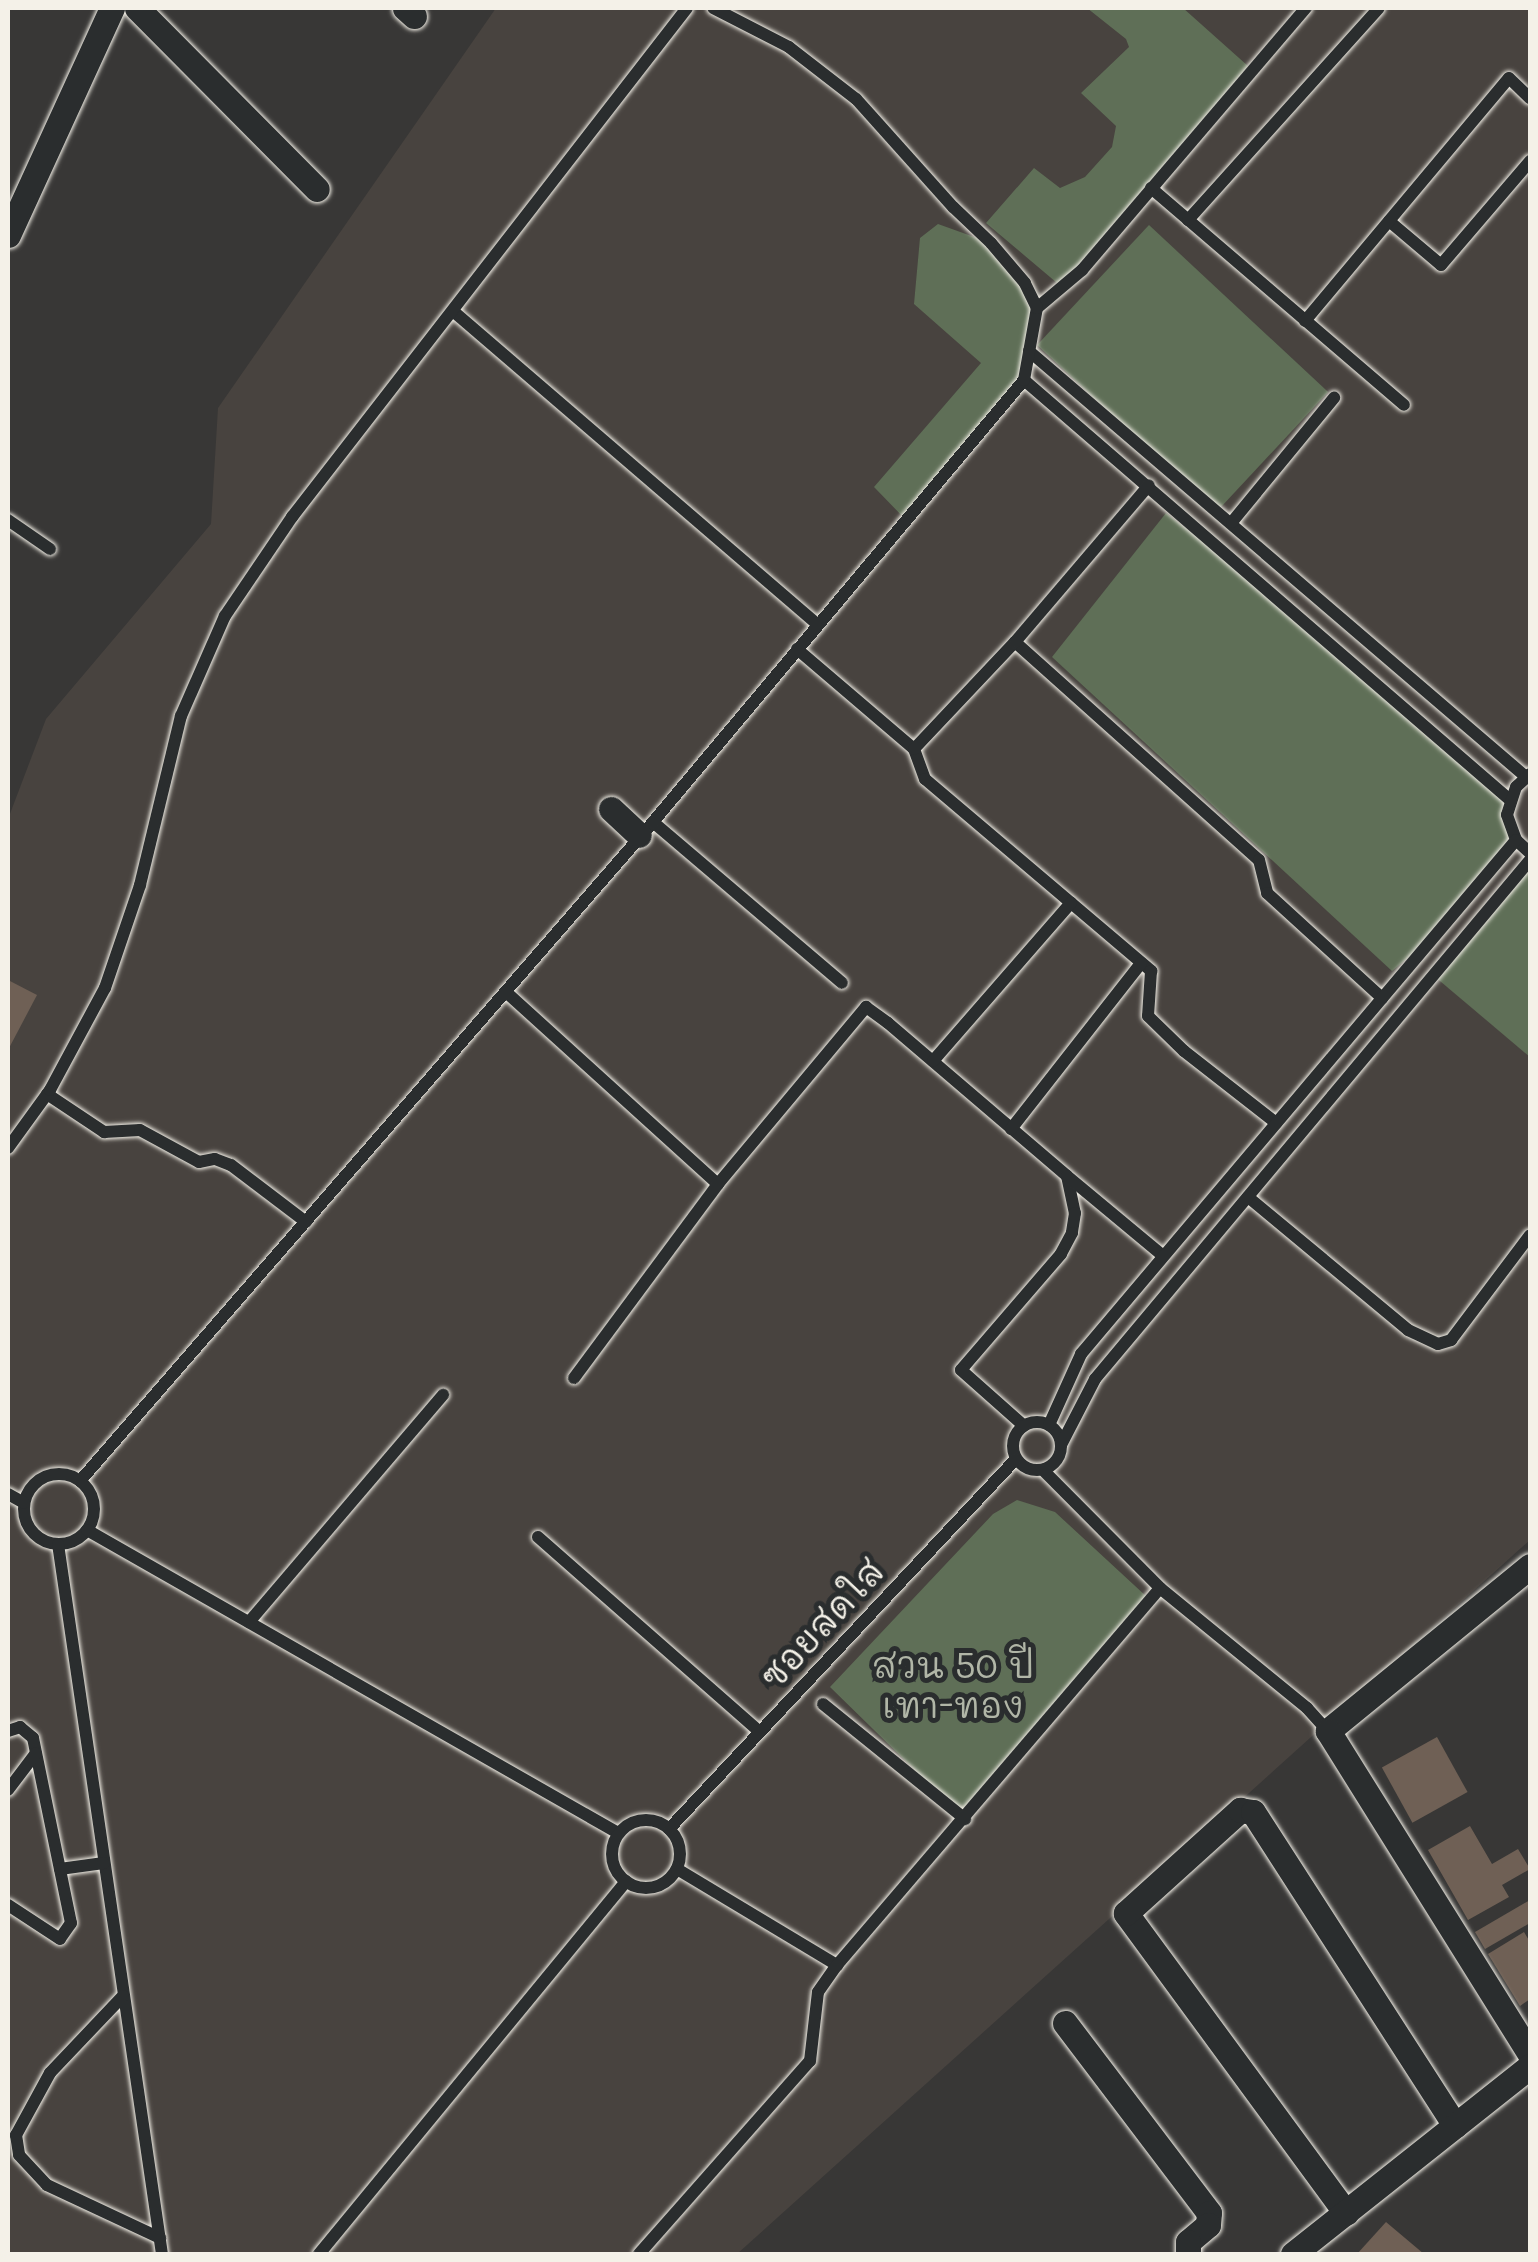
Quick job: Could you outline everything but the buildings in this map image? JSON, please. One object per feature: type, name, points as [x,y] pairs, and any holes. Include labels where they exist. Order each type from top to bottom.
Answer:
[{"type":"street","points":[[8,236],[112,8]]},
{"type":"street","points":[[136,8],[317,188]]},
{"type":"street","points":[[612,809],[646,828]]},
{"type":"street","points":[[1530,1566],[1328,1732],[1530,2054]]},
{"type":"street","points":[[1346,2213],[1126,1913],[1240,1810],[1253,1812],[1455,2126]]},
{"type":"street","points":[[1064,2023],[1209,2213],[1208,2225],[1188,2242],[1188,2254]]},
{"type":"street","points":[[1296,2254],[1530,2066]]},
{"type":"lane","points":[[8,1148],[47,1094],[106,988],[140,885],[180,716],[225,616],[292,517],[687,8]]},
{"type":"lane","points":[[80,1482],[506,992],[1024,380],[1037,308],[1025,284],[991,243],[953,207],[856,99],[789,47],[713,8]]},
{"type":"lane","points":[[1037,308],[1082,270],[1306,8]]},
{"type":"lane","points":[[1188,220],[1379,8]]},
{"type":"lane","points":[[1306,321],[1508,78],[1530,98]]},
{"type":"lane","points":[[1389,221],[1441,266],[1530,161]]},
{"type":"lane","points":[[1151,188],[1404,405]]},
{"type":"lane","points":[[453,311],[818,625]]},
{"type":"lane","points":[[1029,351],[1528,776],[1510,800],[1508,814],[1516,840],[1530,857],[1095,1379],[1057,1461],[1043,1470]]},
{"type":"lane","points":[[1024,380],[1510,800]]},
{"type":"lane","points":[[1232,522],[1334,398]]},
{"type":"lane","points":[[914,749],[1015,642],[1148,485]]},
{"type":"lane","points":[[8,520],[50,550]]},
{"type":"lane","points":[[1015,642],[1258,860],[1267,893],[1382,998]]},
{"type":"lane","points":[[797,649],[914,749],[925,779],[1150,971],[1148,1016],[1184,1051],[1276,1123]]},
{"type":"lane","points":[[646,828],[842,982]]},
{"type":"lane","points":[[1049,1425],[1081,1354],[1516,840]]},
{"type":"lane","points":[[933,1061],[1070,903]]},
{"type":"lane","points":[[1012,1130],[1141,963]]},
{"type":"lane","points":[[506,992],[718,1184]]},
{"type":"lane","points":[[574,1378],[718,1184],[866,1007],[1162,1255]]},
{"type":"lane","points":[[47,1094],[104,1132],[140,1130],[199,1162],[215,1159],[231,1165],[306,1222]]},
{"type":"lane","points":[[1062,1446],[1049,1425],[1037,1422],[1024,1426],[961,1370],[1062,1254],[1072,1234],[1074,1212],[1067,1176]]},
{"type":"lane","points":[[1248,1197],[1408,1330],[1438,1344],[1451,1340],[1530,1235]]},
{"type":"lane","points":[[248,1622],[442,1395]]},
{"type":"lane","name":"ซอยสดใส","points":[[670,1829],[1016,1459],[1013,1444],[1024,1426]]},
{"type":"lane","points":[[1016,1459],[1028,1468],[1043,1470],[1160,1588],[1307,1708],[1328,1732]]},
{"type":"lane","points":[[57,1474],[80,1482],[92,1498],[94,1510],[87,1530],[77,1540],[58,1544],[40,1539],[31,1530],[24,1503],[28,1491],[44,1478],[57,1474]]},
{"type":"lane","points":[[8,1494],[24,1503]]},
{"type":"lane","points":[[87,1530],[618,1834]]},
{"type":"lane","points":[[538,1537],[760,1732]]},
{"type":"lane","points":[[58,1544],[162,2254]]},
{"type":"lane","points":[[640,2254],[810,2061],[818,1992],[837,1965],[1160,1588]]},
{"type":"lane","points":[[823,1704],[965,1819]]},
{"type":"lane","points":[[8,1730],[26,1730],[36,1752],[71,1923],[60,1940],[8,1905]]},
{"type":"lane","points":[[8,1790],[36,1752]]},
{"type":"lane","points":[[649,1819],[670,1829],[680,1853],[670,1879],[648,1888],[626,1881],[612,1856],[618,1834],[636,1820],[649,1819]]},
{"type":"lane","points":[[60,1869],[104,1863]]},
{"type":"lane","points":[[676,1870],[837,1965]]},
{"type":"lane","points":[[319,2254],[626,1881]]},
{"type":"lane","points":[[123,1996],[50,2073],[16,2135],[19,2155],[47,2185],[160,2238]]},
{"type":"shaded area","points":[[496,8],[1530,8],[1530,1540],[737,2254],[8,2254],[8,819],[46,719],[211,524],[218,408]]},
{"type":"green space","points":[[1087,8],[1183,8],[1248,66],[1063,288],[986,223],[1034,168],[1060,188],[1085,177],[1112,147],[1116,126],[1081,93],[1129,47],[1126,39]]},
{"type":"green space","points":[[938,224],[991,243],[1025,283],[1035,320],[1026,373],[906,520],[874,487],[981,363],[914,304],[920,238]]},
{"type":"green space","points":[[1149,225],[1328,392],[1216,512],[1037,345]]},
{"type":"green space","points":[[1166,513],[1289,608],[1510,800],[1508,849],[1437,934],[1392,971],[1052,657]]},
{"type":"green space","points":[[1530,863],[1530,1057],[1434,976]]},
{"type":"green space","name":"สวน 50 ปี เทา-ทอง","points":[[1017,1500],[1055,1512],[1147,1597],[966,1807],[965,1819],[830,1687],[993,1514]]}]
